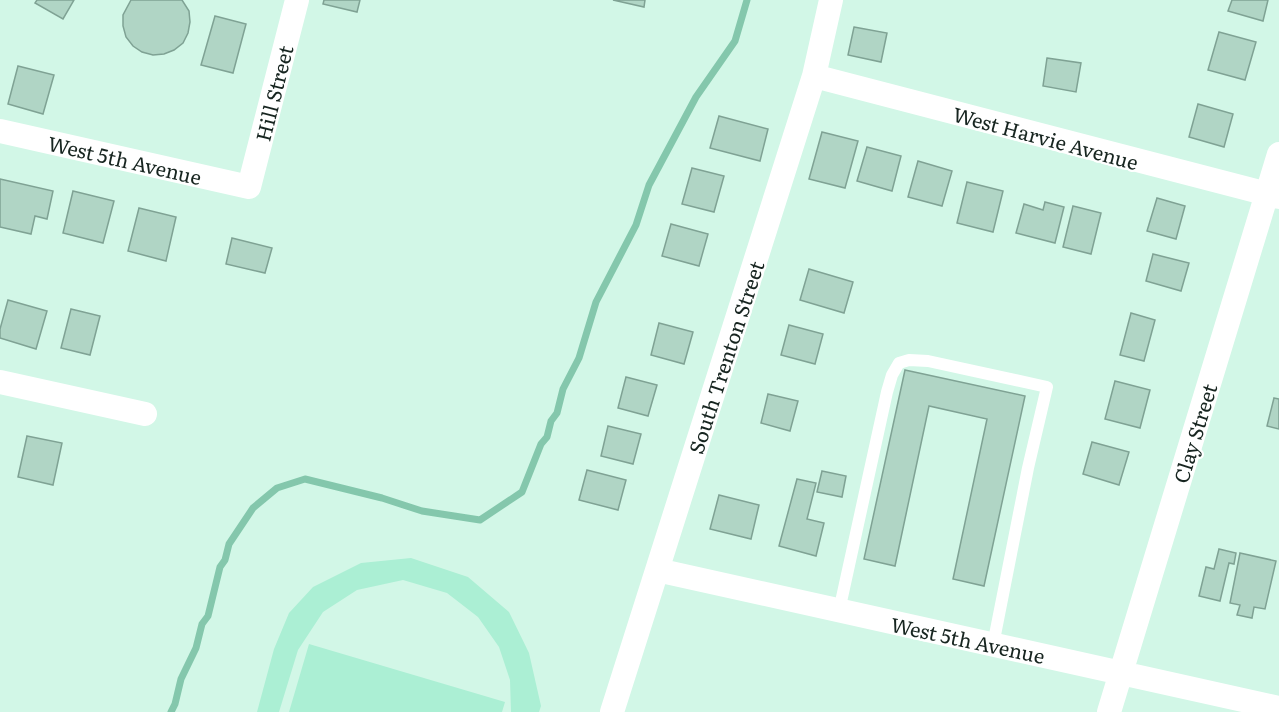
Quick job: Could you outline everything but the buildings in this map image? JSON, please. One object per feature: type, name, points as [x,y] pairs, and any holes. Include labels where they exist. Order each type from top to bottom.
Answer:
[{"type":"street","name":"Hill Street","points":[[249,187],[297,0]]},
{"type":"street","name":"South Trenton Street","points":[[612,712],[814,76],[831,0]]},
{"type":"street","name":"West Harvie Avenue","points":[[814,76],[1273,196]]},
{"type":"street","name":"West 5th Avenue","points":[[0,131],[249,187]]},
{"type":"street","name":"Clay Street","points":[[1109,712],[1273,196],[1279,154]]},
{"type":"street","points":[[0,382],[145,414]]},
{"type":"street","name":"West 5th Avenue","points":[[657,570],[1279,708]]},
{"type":"lane","points":[[839,611],[892,375],[899,363],[909,360],[928,361],[1025,382],[1047,387],[1028,468],[993,645]]},
{"type":"green space","points":[[411,558],[468,577],[509,612],[529,653],[541,706],[539,712],[511,712],[510,680],[499,647],[478,617],[447,593],[403,580],[357,590],[323,612],[298,650],[279,712],[257,712],[274,649],[289,613],[313,587],[361,563]]},
{"type":"green space","points":[[309,644],[505,702],[502,712],[289,712]]},
{"type":"waterway","points":[[171,712],[181,679],[196,648],[202,624],[208,616],[220,567],[225,560],[229,544],[253,508],[277,488],[305,479],[382,498],[422,511],[480,520],[522,492],[541,444],[547,437],[551,421],[557,413],[563,389],[579,358],[596,302],[636,225],[649,185],[696,97],[735,41],[747,0]]}]
